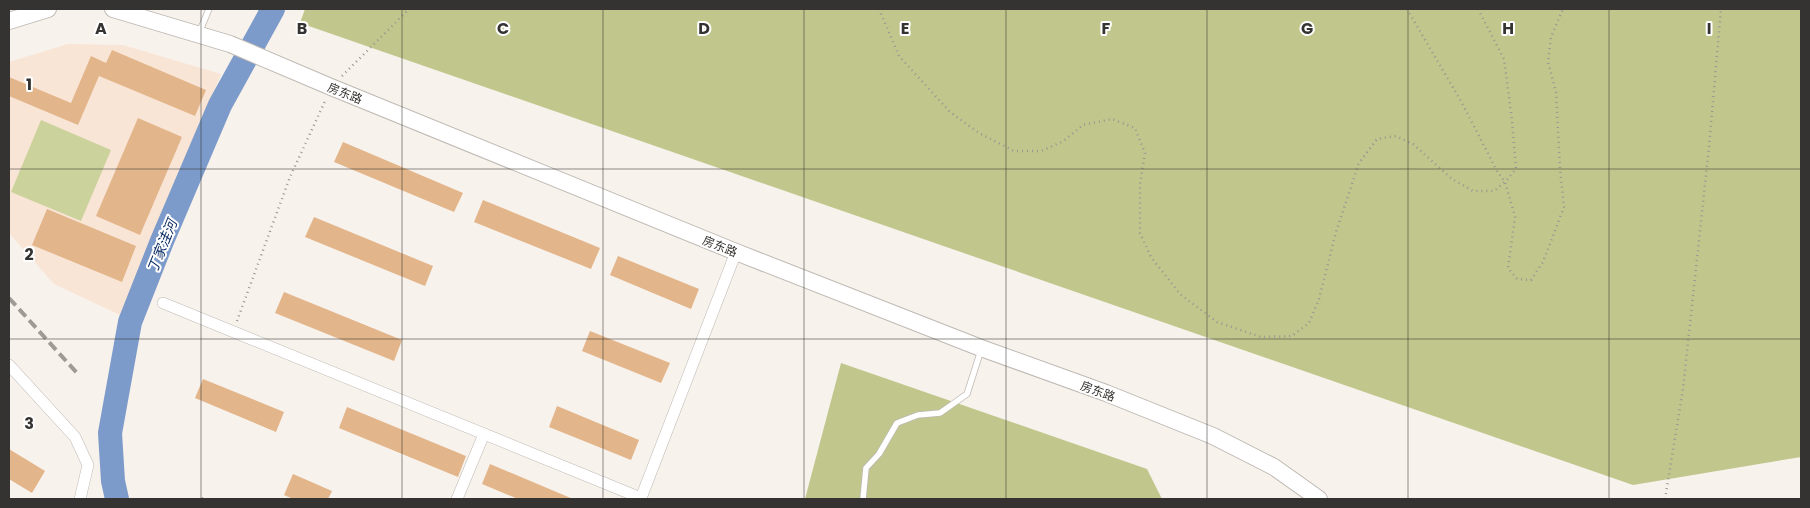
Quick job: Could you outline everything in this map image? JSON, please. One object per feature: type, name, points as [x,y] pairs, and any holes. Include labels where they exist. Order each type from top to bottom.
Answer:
[{"type":"main road","points":[[9,21],[48,9]]},
{"type":"main road","name":"房东路","points":[[113,9],[230,44],[736,252],[981,348],[1214,436],[1274,467],[1319,499]]},
{"type":"street","points":[[163,303],[641,498],[736,252]]},
{"type":"street","points":[[9,365],[75,437],[88,465],[80,499]]},
{"type":"street","points":[[457,499],[484,434]]},
{"type":"lane","points":[[199,34],[209,9]]},
{"type":"lane","points":[[863,499],[866,468],[879,454],[897,423],[918,415],[940,413],[967,394],[981,348]]},
{"type":"path","points":[[232,332],[290,177],[331,87],[409,9]]},
{"type":"path","points":[[879,9],[899,56],[950,112],[979,133],[1014,151],[1041,151],[1062,142],[1083,125],[1112,119],[1135,128],[1145,153],[1140,184],[1140,233],[1151,257],[1180,294],[1217,322],[1261,337],[1292,336],[1309,323],[1319,299],[1336,232],[1359,163],[1377,139],[1396,136],[1412,144],[1452,179],[1473,191],[1494,191],[1516,169],[1504,59],[1478,9]]},
{"type":"path","points":[[1407,9],[1462,103],[1497,171],[1505,182],[1515,218],[1508,268],[1517,279],[1531,280],[1543,262],[1564,207],[1556,92],[1548,62],[1551,37],[1563,9]]},
{"type":"path","points":[[1664,499],[1683,389],[1709,148],[1721,9]]},
{"type":"shaded area","points":[[68,44],[123,45],[221,74],[120,315],[54,284],[9,233],[9,62]]},
{"type":"green space","points":[[305,9],[1801,9],[1801,457],[1633,485],[300,23]]},
{"type":"green space","points":[[41,120],[111,150],[81,221],[11,192]]},
{"type":"green space","points":[[841,363],[1147,469],[1162,499],[805,499]]},
{"type":"building","points":[[112,50],[206,90],[195,116],[99,76],[78,125],[9,96],[9,77],[71,103],[91,56],[106,63]]},
{"type":"building","points":[[138,118],[182,137],[140,235],[96,216]]},
{"type":"building","points":[[343,142],[463,193],[454,212],[334,162]]},
{"type":"building","points":[[483,200],[600,248],[591,269],[474,222]]},
{"type":"building","points":[[47,209],[136,246],[122,282],[32,245]]},
{"type":"building","points":[[314,217],[433,266],[425,286],[305,237]]},
{"type":"building","points":[[618,256],[699,289],[691,309],[610,275]]},
{"type":"building","points":[[284,292],[402,340],[394,361],[275,313]]},
{"type":"building","points":[[590,331],[670,363],[661,383],[582,351]]},
{"type":"building","points":[[203,379],[284,412],[276,432],[195,398]]},
{"type":"building","points":[[557,406],[639,440],[631,460],[549,427]]},
{"type":"building","points":[[347,407],[466,456],[458,477],[339,428]]},
{"type":"building","points":[[9,449],[45,471],[32,493],[9,479]]},
{"type":"building","points":[[490,464],[573,499],[518,499],[482,484]]},
{"type":"building","points":[[293,474],[332,491],[328,499],[293,499],[284,495]]},
{"type":"waterway","name":"丁家洼河","points":[[117,499],[113,481],[110,433],[130,322],[220,105],[273,9]]},
{"type":"railway","points":[[9,298],[77,373]]}]
